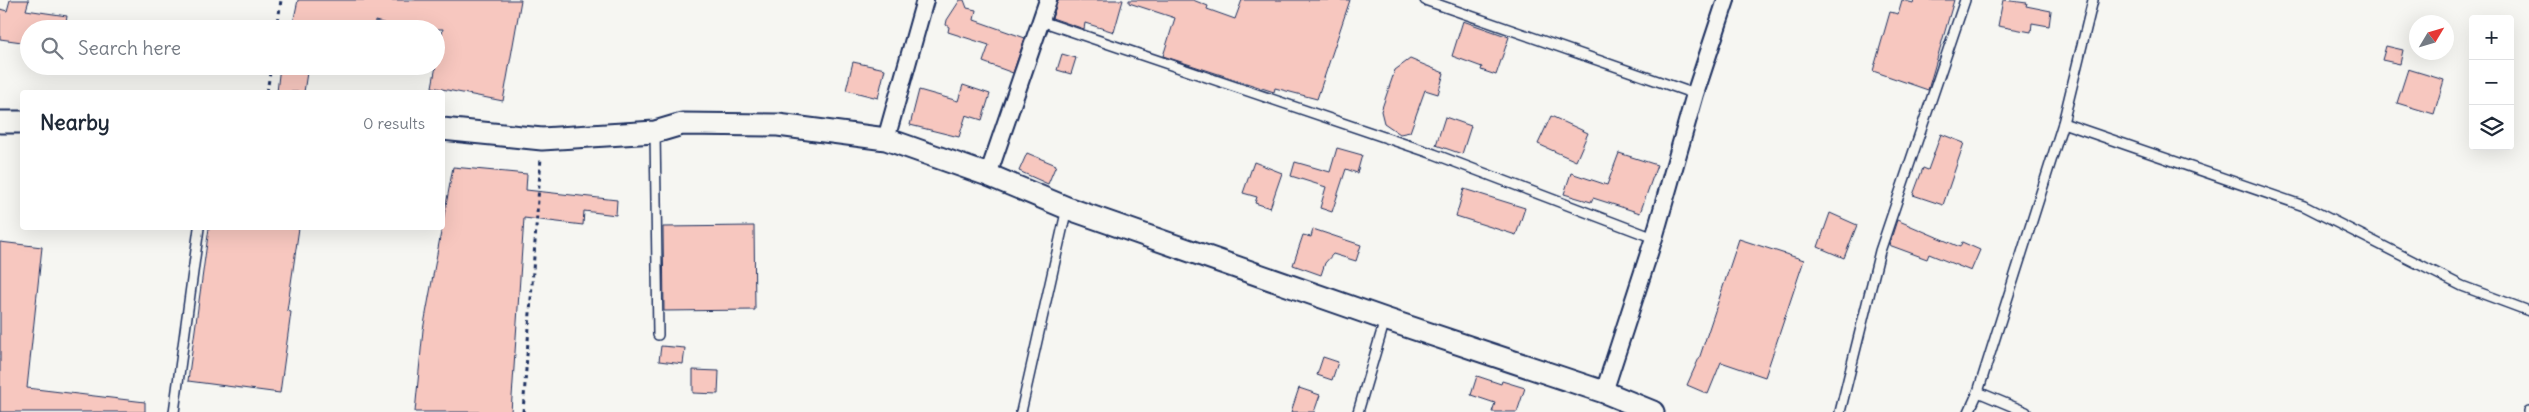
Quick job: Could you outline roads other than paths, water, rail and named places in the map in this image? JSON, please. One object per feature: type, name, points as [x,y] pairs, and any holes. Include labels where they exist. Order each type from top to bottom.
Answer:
[{"type":"street","points":[[886,139],[925,0]]},
{"type":"street","points":[[988,175],[1048,0]]},
{"type":"street","points":[[1604,392],[1654,238],[1695,94],[1726,0]]},
{"type":"street","points":[[0,122],[20,122]]},
{"type":"street","points":[[445,129],[542,139],[655,132],[682,124],[778,126],[886,139],[988,175],[1067,208],[1385,319],[1604,392],[1653,412]]},
{"type":"lane","points":[[1425,0],[1695,94]]},
{"type":"lane","points":[[1840,412],[1880,251],[1965,0]]},
{"type":"lane","points":[[1969,412],[1978,392],[2063,123],[2093,0]]},
{"type":"lane","points":[[1041,21],[1434,154],[1654,238]]},
{"type":"lane","points":[[2063,123],[2304,206],[2462,286],[2529,311]]},
{"type":"lane","points":[[655,132],[658,335]]},
{"type":"lane","points":[[1021,412],[1067,208]]},
{"type":"lane","points":[[174,412],[199,230]]},
{"type":"lane","points":[[1358,412],[1385,319]]},
{"type":"lane","points":[[1978,392],[2026,412]]}]
